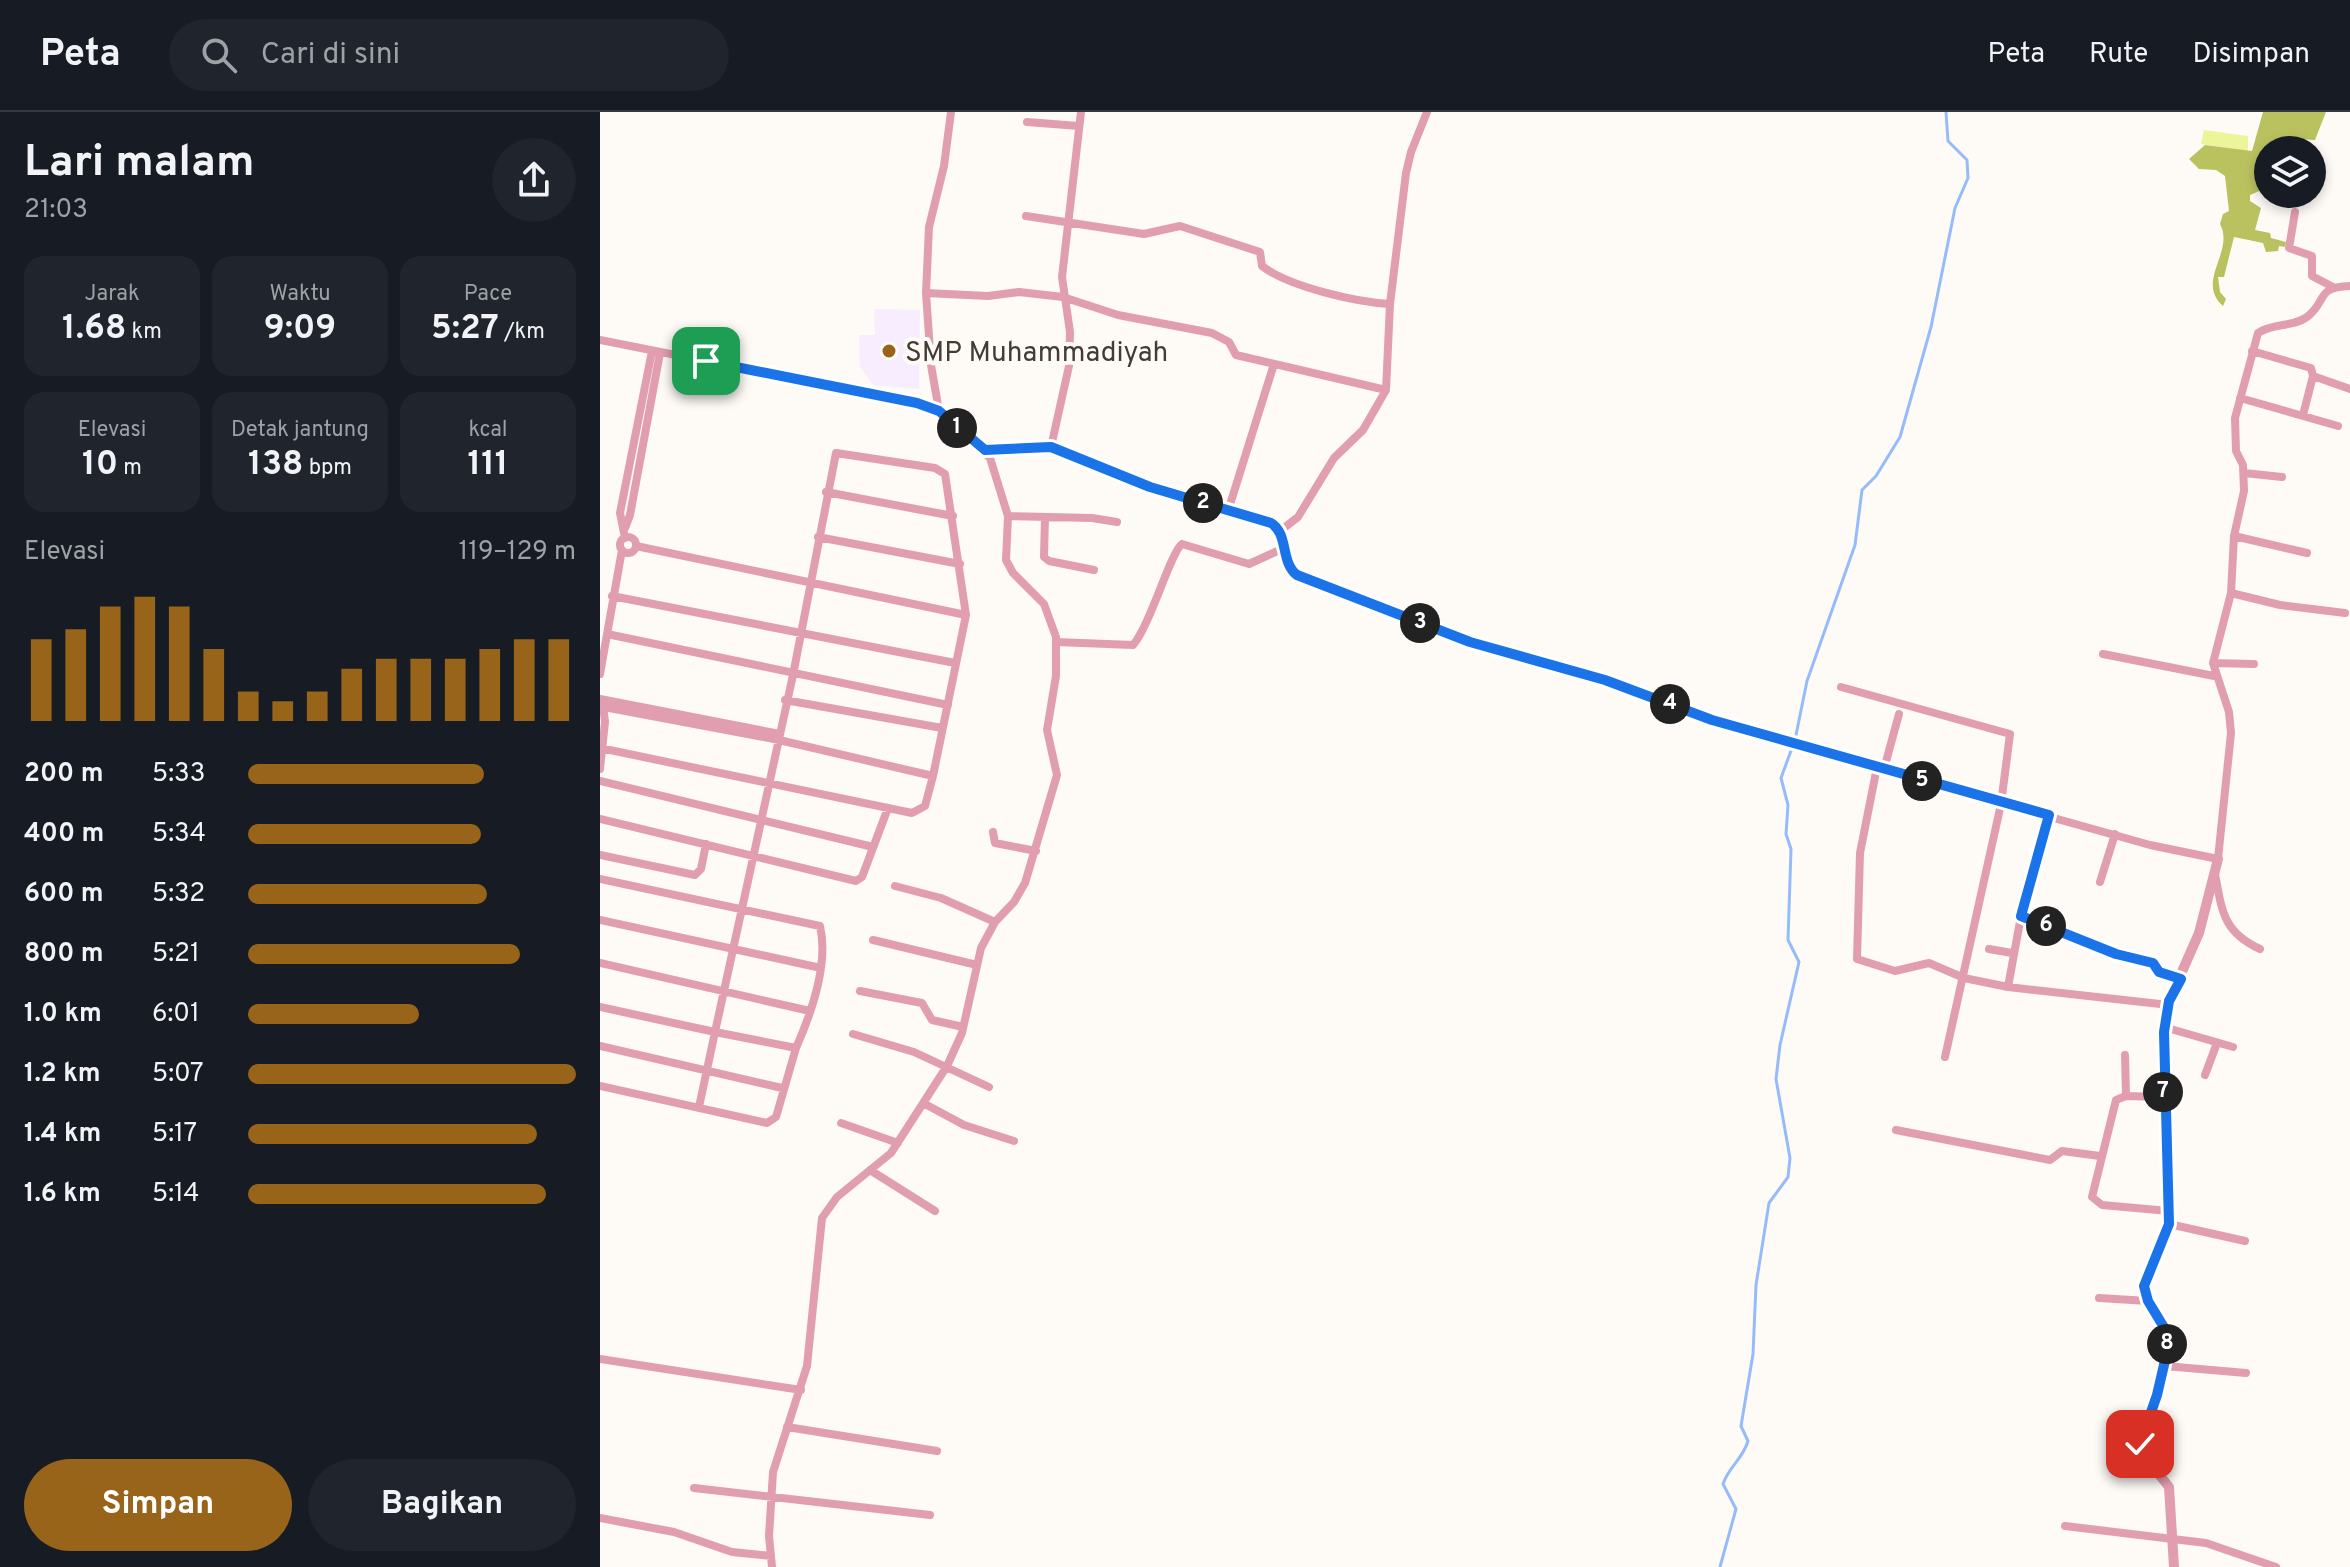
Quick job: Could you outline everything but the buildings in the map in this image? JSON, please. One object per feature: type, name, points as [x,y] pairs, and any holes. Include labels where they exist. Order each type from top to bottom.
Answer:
[{"type":"street","points":[[939,411],[931,365],[926,293],[929,227],[944,166],[951,112]]},
{"type":"street","points":[[1051,447],[1069,366],[1069,323],[1063,297],[1067,224],[1081,112]]},
{"type":"street","points":[[1280,531],[1298,517],[1334,458],[1363,430],[1386,390],[1390,304],[1406,173],[1427,112]]},
{"type":"street","points":[[1027,122],[1079,126]]},
{"type":"street","points":[[2295,212],[2289,248],[2312,256],[2312,276],[2329,284],[2350,286]]},
{"type":"street","points":[[1026,216],[1144,234],[1185,227],[1260,252],[1262,266],[1274,275],[1332,292],[1390,304]]},
{"type":"street","points":[[2174,1567],[2168,1483],[2144,1458],[2140,1447],[2165,1366],[2165,1329],[2148,1301],[2144,1282],[2169,1224],[2163,1097],[2164,1027],[2169,1005],[2199,933],[2218,859],[2231,733],[2229,712],[2214,676],[2231,593],[2234,536],[2244,473],[2236,451],[2235,418],[2258,333],[2306,318],[2329,284]]},
{"type":"street","points":[[926,293],[988,296],[1019,292],[1063,297],[1118,315],[1212,333],[1229,342],[1236,355],[1386,390]]},
{"type":"street","points":[[600,340],[917,403],[939,411],[985,450],[1008,516],[1006,560],[1013,573],[1044,604],[1056,642],[1056,676],[1047,730],[1057,775],[1036,851],[1021,890],[995,922],[981,948],[952,1069],[931,1108],[873,1173],[837,1197],[822,1218],[807,1366],[773,1472],[770,1499],[772,1567]]},
{"type":"street","points":[[2252,351],[2311,368],[2313,376],[2303,415]]},
{"type":"street","points":[[600,674],[625,533],[620,513],[656,352]]},
{"type":"street","points":[[1228,511],[1274,364]]},
{"type":"street","points":[[2313,376],[2350,389]]},
{"type":"street","points":[[2240,398],[2338,426]]},
{"type":"street","points":[[985,450],[1051,447],[1150,487],[1271,523],[1280,531],[1290,569],[1297,575],[1470,642],[1629,688],[1772,739],[2001,804],[2218,859]]},
{"type":"street","points":[[602,748],[767,782],[912,813],[923,810],[933,776],[966,615],[947,478],[935,468],[840,452],[834,457],[793,675],[767,782],[736,948],[699,1107]]},
{"type":"street","points":[[2244,473],[2282,477]]},
{"type":"street","points":[[826,492],[953,516]]},
{"type":"street","points":[[1008,516],[1117,522]]},
{"type":"street","points":[[1045,517],[1044,557],[1049,561],[1094,570]]},
{"type":"street","points":[[625,533],[636,546]]},
{"type":"street","points":[[2234,536],[2307,553]]},
{"type":"street","points":[[818,537],[960,564]]},
{"type":"street","points":[[1056,642],[1133,645],[1166,581],[1177,547],[1182,544],[1249,564],[1284,548]]},
{"type":"street","points":[[622,550],[631,552],[636,546]]},
{"type":"street","points":[[636,546],[966,615]]},
{"type":"street","points":[[2231,593],[2280,605],[2345,613]]},
{"type":"street","points":[[612,596],[955,663]]},
{"type":"street","points":[[604,639],[948,705]]},
{"type":"street","points":[[2103,654],[2214,676]]},
{"type":"street","points":[[2216,663],[2254,664]]},
{"type":"street","points":[[1841,687],[2010,733],[2001,804],[1945,1057]]},
{"type":"street","points":[[785,700],[942,728]]},
{"type":"street","points":[[600,769],[601,702],[779,737],[933,776]]},
{"type":"street","points":[[1899,714],[1880,768],[1862,836],[1855,957],[1895,971],[1934,964],[1964,978],[2008,987],[2169,1005]]},
{"type":"street","points":[[600,781],[873,847]]},
{"type":"street","points":[[600,819],[856,881],[862,877],[888,808]]},
{"type":"street","points":[[2008,987],[2012,953],[2049,815]]},
{"type":"street","points":[[993,832],[995,843],[1036,851]]},
{"type":"street","points":[[2100,882],[2115,834]]},
{"type":"street","points":[[600,855],[695,875],[701,869],[706,844]]},
{"type":"street","points":[[2215,873],[2224,912],[2235,936],[2260,949]]},
{"type":"street","points":[[600,879],[743,907],[820,926],[821,968],[810,1011],[782,1088],[776,1117],[767,1123],[600,1086]]},
{"type":"street","points":[[895,886],[941,898],[995,922]]},
{"type":"street","points":[[2021,916],[2116,954],[2153,963],[2159,972],[2181,979]]},
{"type":"street","points":[[600,920],[821,968]]},
{"type":"street","points":[[873,940],[977,965]]},
{"type":"street","points":[[1989,949],[2012,953]]},
{"type":"street","points":[[600,963],[810,1011]]},
{"type":"street","points":[[860,991],[922,1003],[932,1020],[963,1027]]},
{"type":"street","points":[[600,1007],[796,1048]]},
{"type":"street","points":[[2164,1027],[2233,1047]]},
{"type":"street","points":[[853,1034],[914,1052],[989,1087]]},
{"type":"street","points":[[2205,1075],[2217,1043]]},
{"type":"street","points":[[600,1046],[782,1088]]},
{"type":"street","points":[[2125,1055],[2126,1096]]},
{"type":"street","points":[[2163,1097],[2126,1096],[2114,1105],[2092,1197],[2097,1204],[2169,1211]]},
{"type":"street","points":[[931,1108],[1014,1141]]},
{"type":"street","points":[[841,1123],[898,1143]]},
{"type":"street","points":[[1896,1130],[2050,1160],[2062,1151],[2100,1156]]},
{"type":"street","points":[[873,1173],[935,1211]]},
{"type":"street","points":[[2169,1224],[2245,1241]]},
{"type":"street","points":[[2099,1298],[2148,1301]]},
{"type":"street","points":[[600,1359],[801,1390]]},
{"type":"street","points":[[2165,1366],[2246,1373]]},
{"type":"street","points":[[787,1427],[937,1451]]},
{"type":"street","points":[[694,1488],[930,1515]]},
{"type":"street","points":[[600,1518],[674,1532],[732,1552],[771,1556]]},
{"type":"street","points":[[2065,1526],[2093,1532],[2172,1537],[2206,1543],[2276,1567]]},
{"type":"shaded area","name":"SMP Muhammadiyah","points":[[874,309],[920,310],[919,389],[873,385],[860,367],[859,335],[875,335]]},
{"type":"green space","points":[[2263,112],[2326,112],[2317,136],[2256,136]]},
{"type":"green space","points":[[2204,130],[2248,136],[2248,151],[2201,144]]},
{"type":"green space","points":[[2254,144],[2254,193],[2250,195],[2250,201],[2254,208],[2261,208],[2255,230],[2270,233],[2271,238],[2286,242],[2285,247],[2279,246],[2278,251],[2266,252],[2263,243],[2234,237],[2224,277],[2218,277],[2220,292],[2226,299],[2223,306],[2215,296],[2213,287],[2223,245],[2220,224],[2223,214],[2229,211],[2225,176],[2216,170],[2199,169],[2189,159],[2205,145],[2252,151]]},
{"type":"waterway","points":[[1795,740],[1807,681],[1855,545],[1862,490],[1876,476],[1900,437],[1931,327],[1955,208],[1968,178],[1967,160],[1948,141],[1946,112]]},
{"type":"waterway","points":[[1720,1567],[1736,1509],[1723,1484],[1748,1441],[1741,1426],[1753,1354],[1756,1285],[1769,1203],[1788,1177],[1790,1158],[1776,1079],[1780,1045],[1799,962],[1788,940],[1791,849],[1786,834],[1788,805],[1781,778],[1792,748]]},
{"type":"place","name":"SMP Muhammadiyah","points":[[889,351]]},
{"type":"route","points":[[706,361],[917,403],[939,411],[985,450],[1028,446],[1051,447],[1066,452],[1150,487],[1271,523],[1280,531],[1289,566],[1297,575],[1470,642],[1605,680],[1772,739],[2049,815],[2021,916],[2116,954],[2153,963],[2159,972],[2181,979],[2169,1001],[2164,1032],[2163,1097],[2169,1224],[2144,1286],[2148,1301],[2165,1329],[2167,1352],[2157,1395],[2140,1444]]}]
